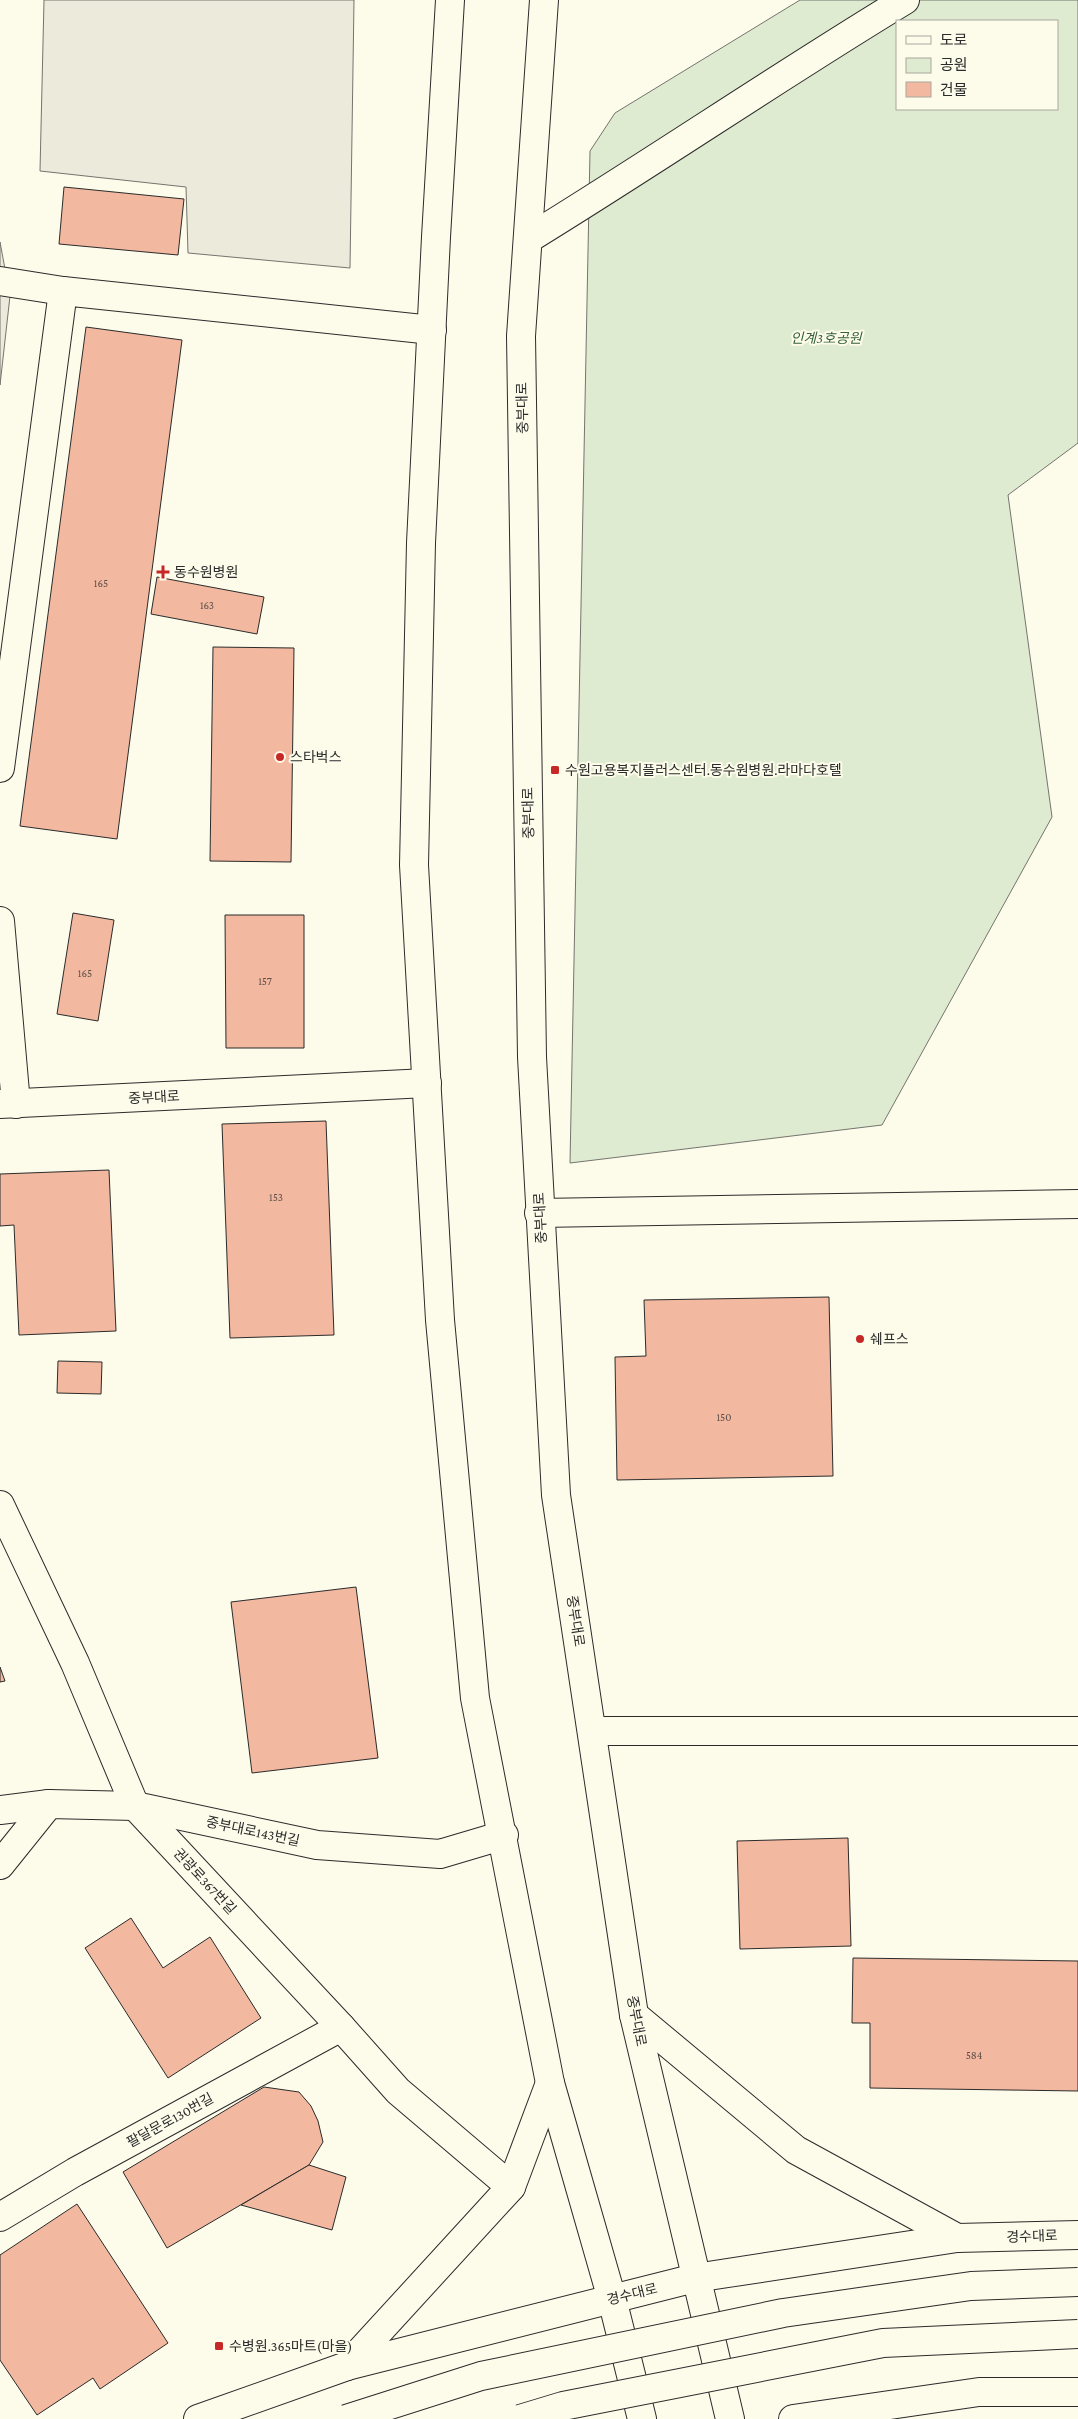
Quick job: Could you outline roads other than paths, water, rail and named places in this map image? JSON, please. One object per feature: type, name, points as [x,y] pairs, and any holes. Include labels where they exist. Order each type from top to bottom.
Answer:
[{"type":"main road","points":[[450,0],[421,543],[414,865],[440,1320],[476,1698],[504,1835],[550,2083],[612,2299],[642,2419]]},
{"type":"main road","name":"중부대로","points":[[544,0],[521,336],[532,1048],[539,1212],[556,1495],[594,1731],[634,2016],[730,2419]]},
{"type":"main road","points":[[528,239],[647,166],[830,45],[905,0]]},
{"type":"main road","points":[[0,280],[63,291],[432,330]]},
{"type":"main road","points":[[0,768],[10,609],[63,291]]},
{"type":"main road","points":[[0,921],[8,1104]]},
{"type":"main road","name":"중부대로","points":[[8,1104],[427,1083]]},
{"type":"main road","points":[[539,1212],[1078,1204]]},
{"type":"main road","name":"권광로367번길","points":[[0,1505],[75,1663],[135,1806],[341,2026],[398,2091],[511,2186]]},
{"type":"main road","points":[[594,1731],[1078,1731]]},
{"type":"main road","points":[[0,1865],[49,1804]]},
{"type":"main road","name":"중부대로143번길","points":[[0,1810],[49,1804],[135,1806],[327,1846],[440,1854],[504,1835]]},
{"type":"main road","points":[[634,2016],[796,2150],[957,2238]]},
{"type":"main road","name":"팔달문로130번길","points":[[0,2217],[84,2167],[341,2026]]},
{"type":"main road","points":[[347,2366],[511,2186],[550,2083]]},
{"type":"main road","name":"경수대로","points":[[198,2419],[347,2366],[695,2278],[957,2238],[1078,2235]]},
{"type":"main road","points":[[346,2419],[481,2376],[783,2313],[971,2286],[1078,2282]]},
{"type":"main road","points":[[520,2419],[563,2406],[882,2343],[1078,2334]]},
{"type":"main road","points":[[792,2419],[886,2411],[979,2392],[1078,2392]]},
{"type":"place","name":"동수원병원","points":[[163,572]]},
{"type":"place","name":"스타벅스","points":[[280,757]]},
{"type":"place","name":"수원고용복지플러스센터.동수원병원.라마다호텔","points":[[555,770]]},
{"type":"place","name":"쉐프스","points":[[860,1339]]},
{"type":"place","name":"수병원.365마트(마을)","points":[[219,2346]]},
{"type":"park label","name":"인계3호공원","points":[[826,338]]}]
